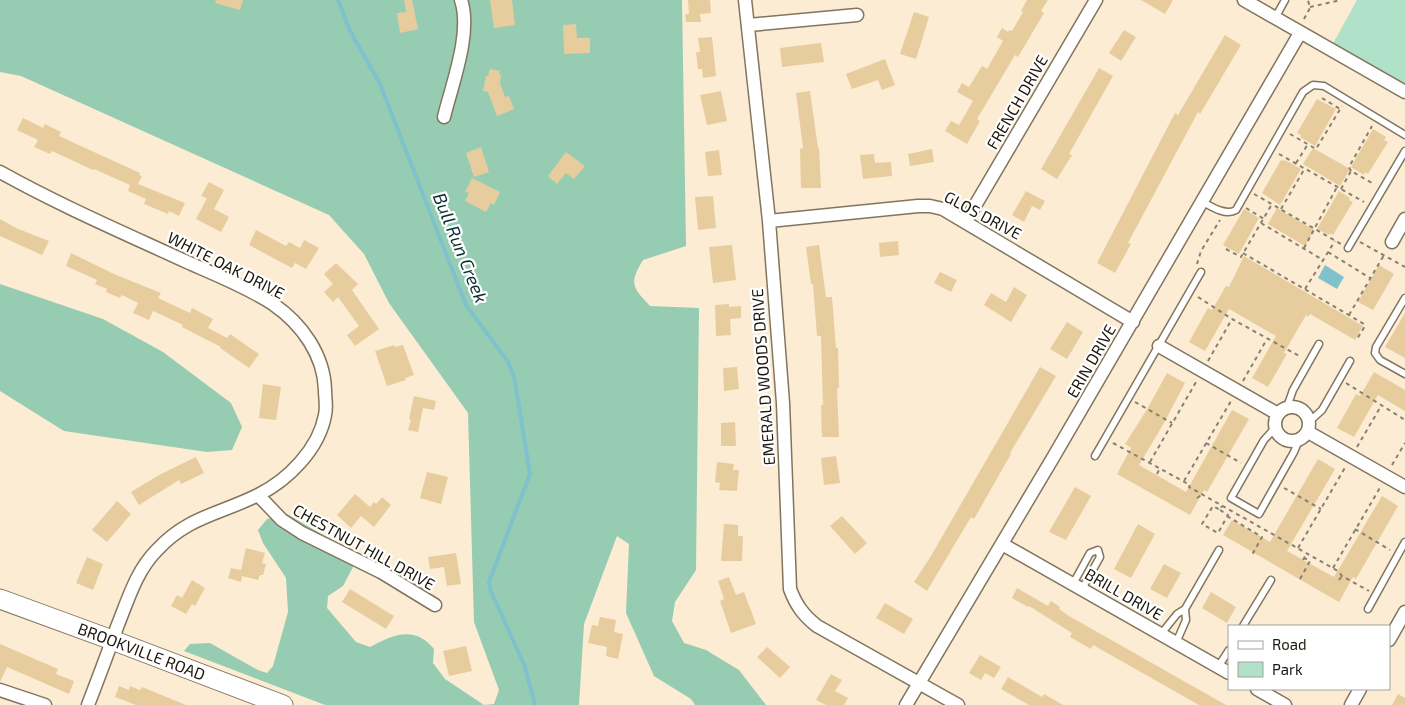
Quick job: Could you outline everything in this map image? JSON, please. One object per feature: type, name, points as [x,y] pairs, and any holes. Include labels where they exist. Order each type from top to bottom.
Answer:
[{"type":"street","points":[[444,117],[464,39],[464,9],[461,0]]},
{"type":"street","name":"EMERALD WOODS DRIVE","points":[[745,0],[769,221],[783,403],[790,589],[802,614],[816,626],[958,705]]},
{"type":"street","name":"FRENCH DRIVE","points":[[966,221],[1096,0]]},
{"type":"street","points":[[1244,0],[1405,92]]},
{"type":"street","points":[[749,25],[857,15]]},
{"type":"street","name":"ERIN DRIVE","points":[[906,705],[1133,322],[1300,33]]},
{"type":"street","name":"WHITE OAK DRIVE","points":[[0,172],[38,193],[235,284],[273,304],[299,326],[316,351],[325,382],[326,414],[314,444],[297,466],[278,482],[258,495],[197,519],[170,536],[143,568],[132,589],[88,705]]},
{"type":"street","name":"GLOS DRIVE","points":[[769,221],[930,206],[943,209],[1133,322]]},
{"type":"street","points":[[1392,242],[1405,219]]},
{"type":"street","points":[[1159,346],[1283,411],[1299,408],[1304,411],[1309,426],[1405,487]]},
{"type":"street","points":[[1283,411],[1275,422],[1275,428],[1278,434],[1286,441],[1298,440],[1309,426]]},
{"type":"street","name":"CHESTNUT HILL DRIVE","points":[[258,495],[282,520],[302,533],[381,572],[435,604]]},
{"type":"street","name":"BRILL DRIVE","points":[[1002,544],[1224,670]]},
{"type":"street","name":"BROOKVILLE ROAD","points":[[0,600],[283,705]]},
{"type":"street","points":[[1390,638],[1405,612]]},
{"type":"street","points":[[0,690],[45,705]]},
{"type":"street","points":[[1259,690],[1286,705]]},
{"type":"street","points":[[1351,705],[1359,690]]},
{"type":"lane","points":[[1275,18],[1285,0]]},
{"type":"lane","points":[[1203,202],[1226,212],[1232,212],[1239,204],[1303,92],[1313,85],[1324,86],[1405,135]]},
{"type":"lane","points":[[1348,248],[1405,151]]},
{"type":"lane","points":[[1095,456],[1200,273]]},
{"type":"lane","points":[[1405,298],[1376,347],[1375,353],[1380,360],[1405,374]]},
{"type":"lane","points":[[1283,411],[1320,344]]},
{"type":"lane","points":[[1309,426],[1322,410],[1350,361]]},
{"type":"lane","points":[[1275,428],[1264,440],[1231,498],[1259,514],[1298,440]]},
{"type":"lane","points":[[1368,609],[1405,542]]},
{"type":"lane","points":[[1098,550],[1100,556],[1077,587],[1090,553],[1098,550]]},
{"type":"lane","points":[[1176,642],[1186,620],[1186,609],[1219,550]]},
{"type":"lane","points":[[1244,625],[1271,580]]},
{"type":"lane","points":[[1161,634],[1176,614],[1186,609]]},
{"type":"lane","points":[[1224,670],[1228,654]]},
{"type":"path","points":[[1304,19],[1310,7],[1308,0]]},
{"type":"path","points":[[1310,7],[1341,0]]},
{"type":"path","points":[[1322,98],[1340,109]]},
{"type":"path","points":[[1282,130],[1316,149],[1346,99]]},
{"type":"path","points":[[1341,189],[1351,170],[1349,167],[1377,118]]},
{"type":"path","points":[[1296,163],[1308,144]]},
{"type":"path","points":[[1271,149],[1372,207]]},
{"type":"path","points":[[1281,210],[1305,168]]},
{"type":"path","points":[[1351,170],[1383,188]]},
{"type":"path","points":[[1304,248],[1337,187]]},
{"type":"path","points":[[1247,190],[1348,248]]},
{"type":"path","points":[[1239,204],[1264,219]]},
{"type":"path","points":[[1226,249],[1241,257],[1272,204]]},
{"type":"path","points":[[1200,273],[1196,272],[1201,251],[1226,212]]},
{"type":"path","points":[[1261,223],[1323,260]]},
{"type":"path","points":[[1354,238],[1405,267]]},
{"type":"path","points":[[1305,289],[1334,241]]},
{"type":"path","points":[[1328,252],[1370,278]]},
{"type":"path","points":[[1243,253],[1364,324],[1365,326],[1357,340]]},
{"type":"path","points":[[1349,315],[1384,255]]},
{"type":"path","points":[[1189,292],[1218,309],[1216,310],[1309,362]]},
{"type":"path","points":[[1205,366],[1232,319]]},
{"type":"path","points":[[1240,386],[1266,339]]},
{"type":"path","points":[[1340,379],[1405,420]]},
{"type":"path","points":[[1150,462],[1197,380]]},
{"type":"path","points":[[1128,398],[1172,423]]},
{"type":"path","points":[[1184,481],[1232,400]]},
{"type":"path","points":[[1354,452],[1381,406]]},
{"type":"path","points":[[1105,439],[1184,481],[1190,485],[1189,487],[1376,594]]},
{"type":"path","points":[[1206,443],[1248,467]]},
{"type":"path","points":[[1390,468],[1405,443]]},
{"type":"path","points":[[1298,548],[1348,462]]},
{"type":"path","points":[[1156,474],[1160,468]]},
{"type":"path","points":[[1333,568],[1383,482]]},
{"type":"path","points":[[1276,484],[1321,509]]},
{"type":"path","points":[[1197,498],[1203,494]]},
{"type":"path","points":[[1227,516],[1218,533],[1202,524],[1213,506],[1220,510],[1262,537],[1252,555],[1250,554]]},
{"type":"path","points":[[1220,510],[1222,506]]},
{"type":"path","points":[[1245,526],[1248,521]]},
{"type":"path","points":[[1355,530],[1398,554]]},
{"type":"path","points":[[1300,580],[1310,561],[1303,559],[1306,553]]},
{"type":"path","points":[[1339,580],[1342,576]]},
{"type":"green space","points":[[0,0],[682,0],[686,246],[643,260],[634,280],[639,294],[650,306],[699,308],[696,570],[675,602],[672,621],[684,643],[706,650],[739,670],[766,705],[695,705],[691,699],[654,676],[626,613],[629,544],[617,536],[584,624],[579,705],[484,705],[494,704],[499,690],[474,622],[468,413],[389,303],[364,254],[329,215],[21,76],[0,72]]},
{"type":"green space","points":[[1357,0],[1405,0],[1405,92],[1330,49]]},
{"type":"green space","points":[[0,284],[103,319],[163,352],[231,403],[242,427],[232,450],[207,452],[64,431],[0,391]]},
{"type":"green space","points":[[287,514],[347,549],[354,565],[343,586],[328,596],[327,608],[356,642],[370,647],[403,634],[419,637],[434,649],[433,663],[445,679],[484,705],[325,705],[184,651],[190,644],[210,643],[258,670],[267,673],[273,666],[288,612],[286,578],[263,543],[258,530],[267,519]]},
{"type":"water","points":[[1325,265],[1344,277],[1337,289],[1318,278]]},
{"type":"building","points":[[216,0],[243,0],[240,10],[215,3]]},
{"type":"building","points":[[404,0],[412,0],[418,29],[400,33],[397,13],[406,12]]},
{"type":"building","points":[[490,0],[512,0],[515,25],[494,28]]},
{"type":"building","points":[[688,0],[710,0],[711,13],[700,14],[701,22],[686,22],[685,14],[689,14]]},
{"type":"building","points":[[1027,0],[1048,0],[1041,11],[1044,13],[1018,57],[1015,55],[977,119],[980,121],[967,144],[945,131],[951,121],[959,125],[973,101],[957,92],[962,83],[969,87],[982,66],[987,69],[1003,41],[997,37],[1002,28],[1008,32],[1009,30],[1012,31],[1023,12],[1021,11]]},
{"type":"building","points":[[1141,0],[1173,0],[1165,14]]},
{"type":"building","points":[[914,12],[929,17],[916,59],[900,54]]},
{"type":"building","points":[[576,24],[577,38],[590,38],[590,53],[564,54],[563,25]]},
{"type":"building","points":[[1124,30],[1136,37],[1121,61],[1109,53]]},
{"type":"building","points":[[1225,35],[1241,45],[1200,114],[1198,112],[1128,243],[1131,244],[1115,273],[1097,263],[1175,113],[1178,115]]},
{"type":"building","points":[[712,37],[716,76],[703,78],[702,69],[698,69],[696,52],[700,52],[698,38]]},
{"type":"building","points":[[821,43],[824,62],[782,67],[780,48]]},
{"type":"building","points":[[885,59],[895,85],[882,90],[878,80],[852,89],[846,74]]},
{"type":"building","points":[[1099,68],[1113,76],[1069,154],[1072,155],[1057,179],[1041,169]]},
{"type":"building","points":[[490,69],[500,71],[500,83],[505,97],[509,96],[514,109],[497,116],[488,92],[483,91],[486,76],[488,76]]},
{"type":"building","points":[[721,91],[727,121],[707,125],[700,95]]},
{"type":"building","points":[[810,91],[819,148],[821,188],[801,188],[800,149],[803,148],[796,93]]},
{"type":"building","points":[[1317,99],[1336,109],[1315,146],[1297,133]]},
{"type":"building","points":[[23,118],[43,128],[45,124],[61,132],[59,136],[140,173],[139,175],[142,176],[138,184],[185,203],[179,216],[169,211],[168,214],[144,204],[146,199],[128,191],[130,185],[52,151],[50,154],[34,147],[38,140],[17,130]]},
{"type":"building","points":[[1373,129],[1386,137],[1384,140],[1388,142],[1368,174],[1365,172],[1364,175],[1351,167]]},
{"type":"building","points":[[481,147],[489,172],[474,177],[466,153]]},
{"type":"building","points":[[1313,148],[1350,169],[1340,186],[1303,164]]},
{"type":"building","points":[[932,149],[934,162],[910,166],[908,154]]},
{"type":"building","points":[[719,150],[722,175],[708,176],[705,152]]},
{"type":"building","points":[[566,152],[585,166],[574,179],[566,173],[557,184],[548,176]]},
{"type":"building","points":[[874,154],[875,163],[891,162],[892,176],[863,179],[860,155]]},
{"type":"building","points":[[1281,160],[1285,160],[1301,169],[1280,205],[1262,193]]},
{"type":"building","points":[[472,178],[500,192],[494,205],[491,203],[486,212],[465,201],[469,193],[465,192]]},
{"type":"building","points":[[209,182],[224,190],[214,209],[229,217],[221,232],[196,219],[207,198],[201,196]]},
{"type":"building","points":[[1026,191],[1045,201],[1040,210],[1032,206],[1024,222],[1012,215]]},
{"type":"building","points":[[1339,191],[1353,202],[1333,235],[1330,233],[1329,235],[1317,229]]},
{"type":"building","points":[[713,196],[716,228],[698,230],[695,197]]},
{"type":"building","points":[[1277,208],[1314,230],[1305,246],[1268,224]]},
{"type":"building","points":[[1244,209],[1259,218],[1239,254],[1223,245]]},
{"type":"building","points":[[0,219],[16,228],[49,241],[42,255],[0,236]]},
{"type":"building","points":[[256,230],[286,246],[289,242],[300,248],[304,240],[319,248],[306,269],[295,263],[292,268],[249,245]]},
{"type":"building","points":[[898,241],[899,255],[880,257],[879,243]]},
{"type":"building","points":[[732,245],[736,280],[713,283],[709,247]]},
{"type":"building","points":[[819,245],[826,297],[832,297],[836,348],[838,348],[839,437],[822,437],[821,336],[817,336],[813,284],[811,284],[806,247]]},
{"type":"building","points":[[71,253],[114,274],[161,293],[158,298],[190,313],[192,308],[213,319],[208,328],[227,338],[230,334],[259,354],[249,368],[221,347],[182,327],[183,325],[153,311],[149,320],[133,313],[138,303],[122,295],[120,298],[106,292],[107,289],[95,284],[97,280],[66,266]]},
{"type":"building","points":[[1244,256],[1363,326],[1355,340],[1310,314],[1308,317],[1306,315],[1284,353],[1287,354],[1268,387],[1252,378],[1276,336],[1229,309],[1205,351],[1189,342],[1208,308],[1212,310],[1226,286],[1229,287]]},
{"type":"building","points":[[336,263],[358,284],[352,290],[379,329],[355,346],[347,335],[359,326],[338,297],[333,302],[324,292],[333,284],[324,274]]},
{"type":"building","points":[[1379,265],[1394,274],[1373,310],[1358,302]]},
{"type":"building","points":[[940,272],[957,280],[951,292],[934,283]]},
{"type":"building","points":[[1014,287],[1027,295],[1011,322],[984,305],[991,293],[1006,302]]},
{"type":"building","points":[[729,304],[729,307],[741,306],[741,318],[730,319],[731,335],[716,336],[715,305]]},
{"type":"building","points":[[1405,313],[1405,358],[1385,347]]},
{"type":"building","points":[[1067,322],[1083,332],[1067,359],[1050,349]]},
{"type":"building","points":[[394,345],[395,347],[403,345],[414,375],[405,378],[406,380],[387,386],[375,351]]},
{"type":"building","points":[[737,367],[739,389],[724,391],[723,368]]},
{"type":"building","points":[[1040,367],[1056,376],[1010,453],[974,519],[971,517],[927,591],[914,582],[931,556]]},
{"type":"building","points":[[1374,372],[1405,390],[1405,411],[1378,395],[1354,437],[1337,428],[1356,394],[1360,396]]},
{"type":"building","points":[[1167,373],[1185,383],[1139,465],[1186,492],[1232,410],[1249,419],[1207,492],[1204,490],[1190,515],[1117,474],[1131,448],[1125,444]]},
{"type":"building","points":[[263,384],[281,387],[276,420],[259,418]]},
{"type":"building","points":[[414,396],[436,401],[434,410],[423,408],[418,432],[408,430]]},
{"type":"building","points":[[735,422],[736,446],[721,446],[721,423]]},
{"type":"building","points":[[836,456],[840,483],[824,485],[821,458]]},
{"type":"building","points":[[196,457],[204,473],[181,484],[179,480],[139,505],[131,492],[159,475]]},
{"type":"building","points":[[1318,459],[1335,469],[1287,551],[1334,577],[1382,496],[1398,506],[1356,579],[1353,577],[1339,602],[1223,535],[1232,520],[1270,542]]},
{"type":"building","points":[[717,462],[734,464],[733,470],[739,470],[737,491],[719,490],[720,483],[715,482]]},
{"type":"building","points":[[427,472],[448,477],[441,504],[420,498]]},
{"type":"building","points":[[1075,487],[1091,496],[1066,540],[1049,532]]},
{"type":"building","points":[[355,494],[370,507],[374,502],[376,504],[382,497],[391,505],[374,527],[361,516],[351,528],[337,515]]},
{"type":"building","points":[[117,501],[131,514],[107,542],[92,530]]},
{"type":"building","points":[[842,516],[867,543],[855,554],[830,526]]},
{"type":"building","points":[[724,524],[738,525],[738,536],[743,536],[742,561],[721,561]]},
{"type":"building","points":[[1138,524],[1155,534],[1131,578],[1114,569]]},
{"type":"building","points":[[246,548],[265,553],[262,563],[266,564],[263,575],[260,575],[258,580],[242,576],[241,582],[228,578],[231,568],[241,570]]},
{"type":"building","points":[[456,553],[461,584],[447,586],[444,567],[430,569],[428,557]]},
{"type":"building","points":[[87,557],[103,564],[93,590],[76,583]]},
{"type":"building","points":[[1164,564],[1181,573],[1167,598],[1150,589]]},
{"type":"building","points":[[729,577],[736,595],[744,592],[756,624],[731,633],[720,601],[724,599],[718,581]]},
{"type":"building","points":[[192,580],[205,588],[195,606],[192,604],[186,614],[171,606],[177,595],[182,598]]},
{"type":"building","points":[[1017,588],[1048,606],[1051,601],[1069,616],[1226,705],[1199,705],[1093,645],[1091,649],[1070,637],[1072,633],[1029,606],[1012,598]]},
{"type":"building","points":[[350,589],[394,616],[386,629],[342,602]]},
{"type":"building","points":[[1211,592],[1236,607],[1227,623],[1202,608]]},
{"type":"building","points":[[885,603],[913,619],[904,634],[876,618]]},
{"type":"building","points":[[600,617],[616,620],[614,632],[623,634],[618,659],[606,656],[607,647],[588,643],[592,625],[598,626]]},
{"type":"building","points":[[0,644],[58,669],[56,674],[74,681],[69,694],[7,667],[0,682]]},
{"type":"building","points":[[466,646],[472,671],[449,676],[443,651]]},
{"type":"building","points":[[767,647],[790,667],[780,678],[757,657]]},
{"type":"building","points":[[980,655],[1001,667],[994,678],[985,673],[981,680],[969,673]]},
{"type":"building","points":[[831,674],[842,680],[835,691],[848,698],[844,705],[826,705],[816,700]]},
{"type":"building","points":[[1008,677],[1042,697],[1044,694],[1063,705],[1029,705],[1001,689]]},
{"type":"building","points":[[119,686],[129,690],[130,686],[140,690],[142,687],[186,705],[136,705],[115,697]]},
{"type":"building","points":[[1398,694],[1405,698],[1405,705],[1392,705]]},
{"type":"waterway","name":"Bull Run Creek","points":[[338,0],[350,31],[380,84],[466,305],[508,362],[514,376],[530,474],[489,582],[490,589],[525,667],[535,705]]}]
